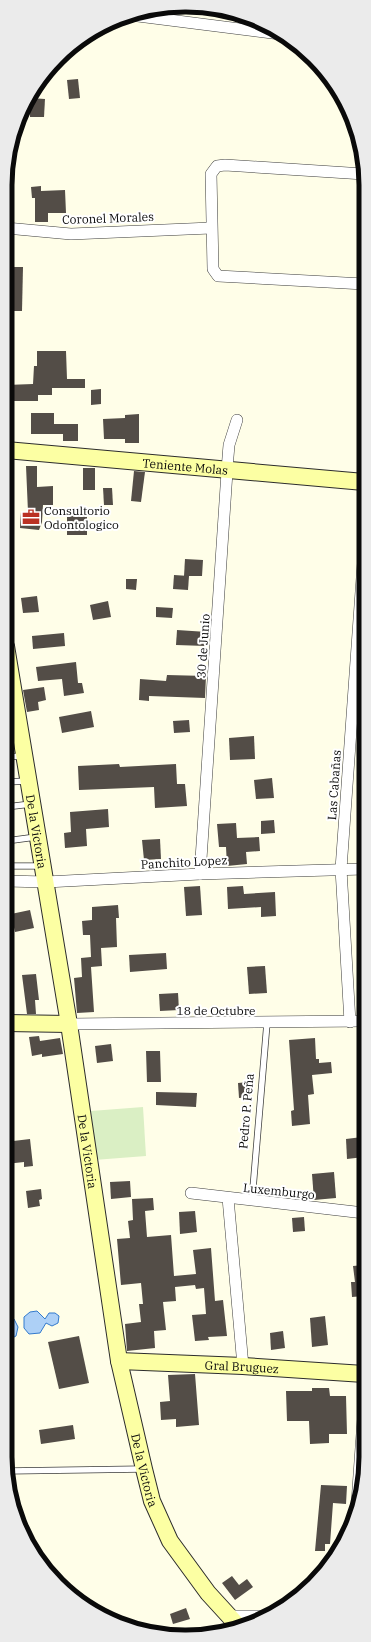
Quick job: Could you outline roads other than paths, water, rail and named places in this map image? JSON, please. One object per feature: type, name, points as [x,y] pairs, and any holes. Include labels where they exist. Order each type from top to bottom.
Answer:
[{"type":"main road","name":"Teniente Molas","points":[[12,451],[359,482]]},
{"type":"main road","name":"De la Victoria","points":[[12,681],[69,1024],[119,1361],[144,1469],[152,1501],[170,1541],[208,1593],[235,1623]]},
{"type":"main road","points":[[12,1024],[69,1024]]},
{"type":"main road","name":"Gral Bruguez","points":[[119,1361],[243,1366],[359,1374]]},
{"type":"street","points":[[145,17],[267,32]]},
{"type":"street","points":[[359,174],[225,165],[217,166],[211,174],[211,228],[214,269],[218,276],[359,284]]},
{"type":"street","name":"Coronel Morales","points":[[12,229],[71,234],[211,228]]},
{"type":"street","name":"30 de Junio","points":[[200,874],[229,445],[237,420]]},
{"type":"street","name":"Las Cabañas","points":[[350,1022],[341,869],[359,619]]},
{"type":"street","name":"Panchito Lopez","points":[[12,880],[44,874],[200,874],[359,869]]},
{"type":"street","name":"18 de Octubre","points":[[69,1024],[359,1021]]},
{"type":"street","name":"Luxemburgo","points":[[192,1193],[359,1212]]},
{"type":"street","points":[[228,1198],[243,1366]]},
{"type":"street","points":[[229,1616],[254,1616]]},
{"type":"lane","points":[[12,757],[25,756]]},
{"type":"lane","points":[[12,782],[29,781]]},
{"type":"lane","points":[[12,806],[33,804]]},
{"type":"lane","points":[[12,840],[38,837]]},
{"type":"lane","points":[[12,867],[44,874]]},
{"type":"lane","name":"Pedro P. Peña","points":[[252,1201],[268,1023]]},
{"type":"lane","points":[[12,1471],[144,1469]]},
{"type":"water","points":[[37,1311],[45,1319],[49,1313],[55,1313],[59,1316],[58,1323],[52,1326],[46,1323],[40,1333],[29,1334],[24,1328],[24,1317],[30,1312]]},
{"type":"water","points":[[12,1318],[18,1327],[16,1336],[12,1338]]},
{"type":"place","name":"Consultorio Odontologico","points":[[31,517]]}]
